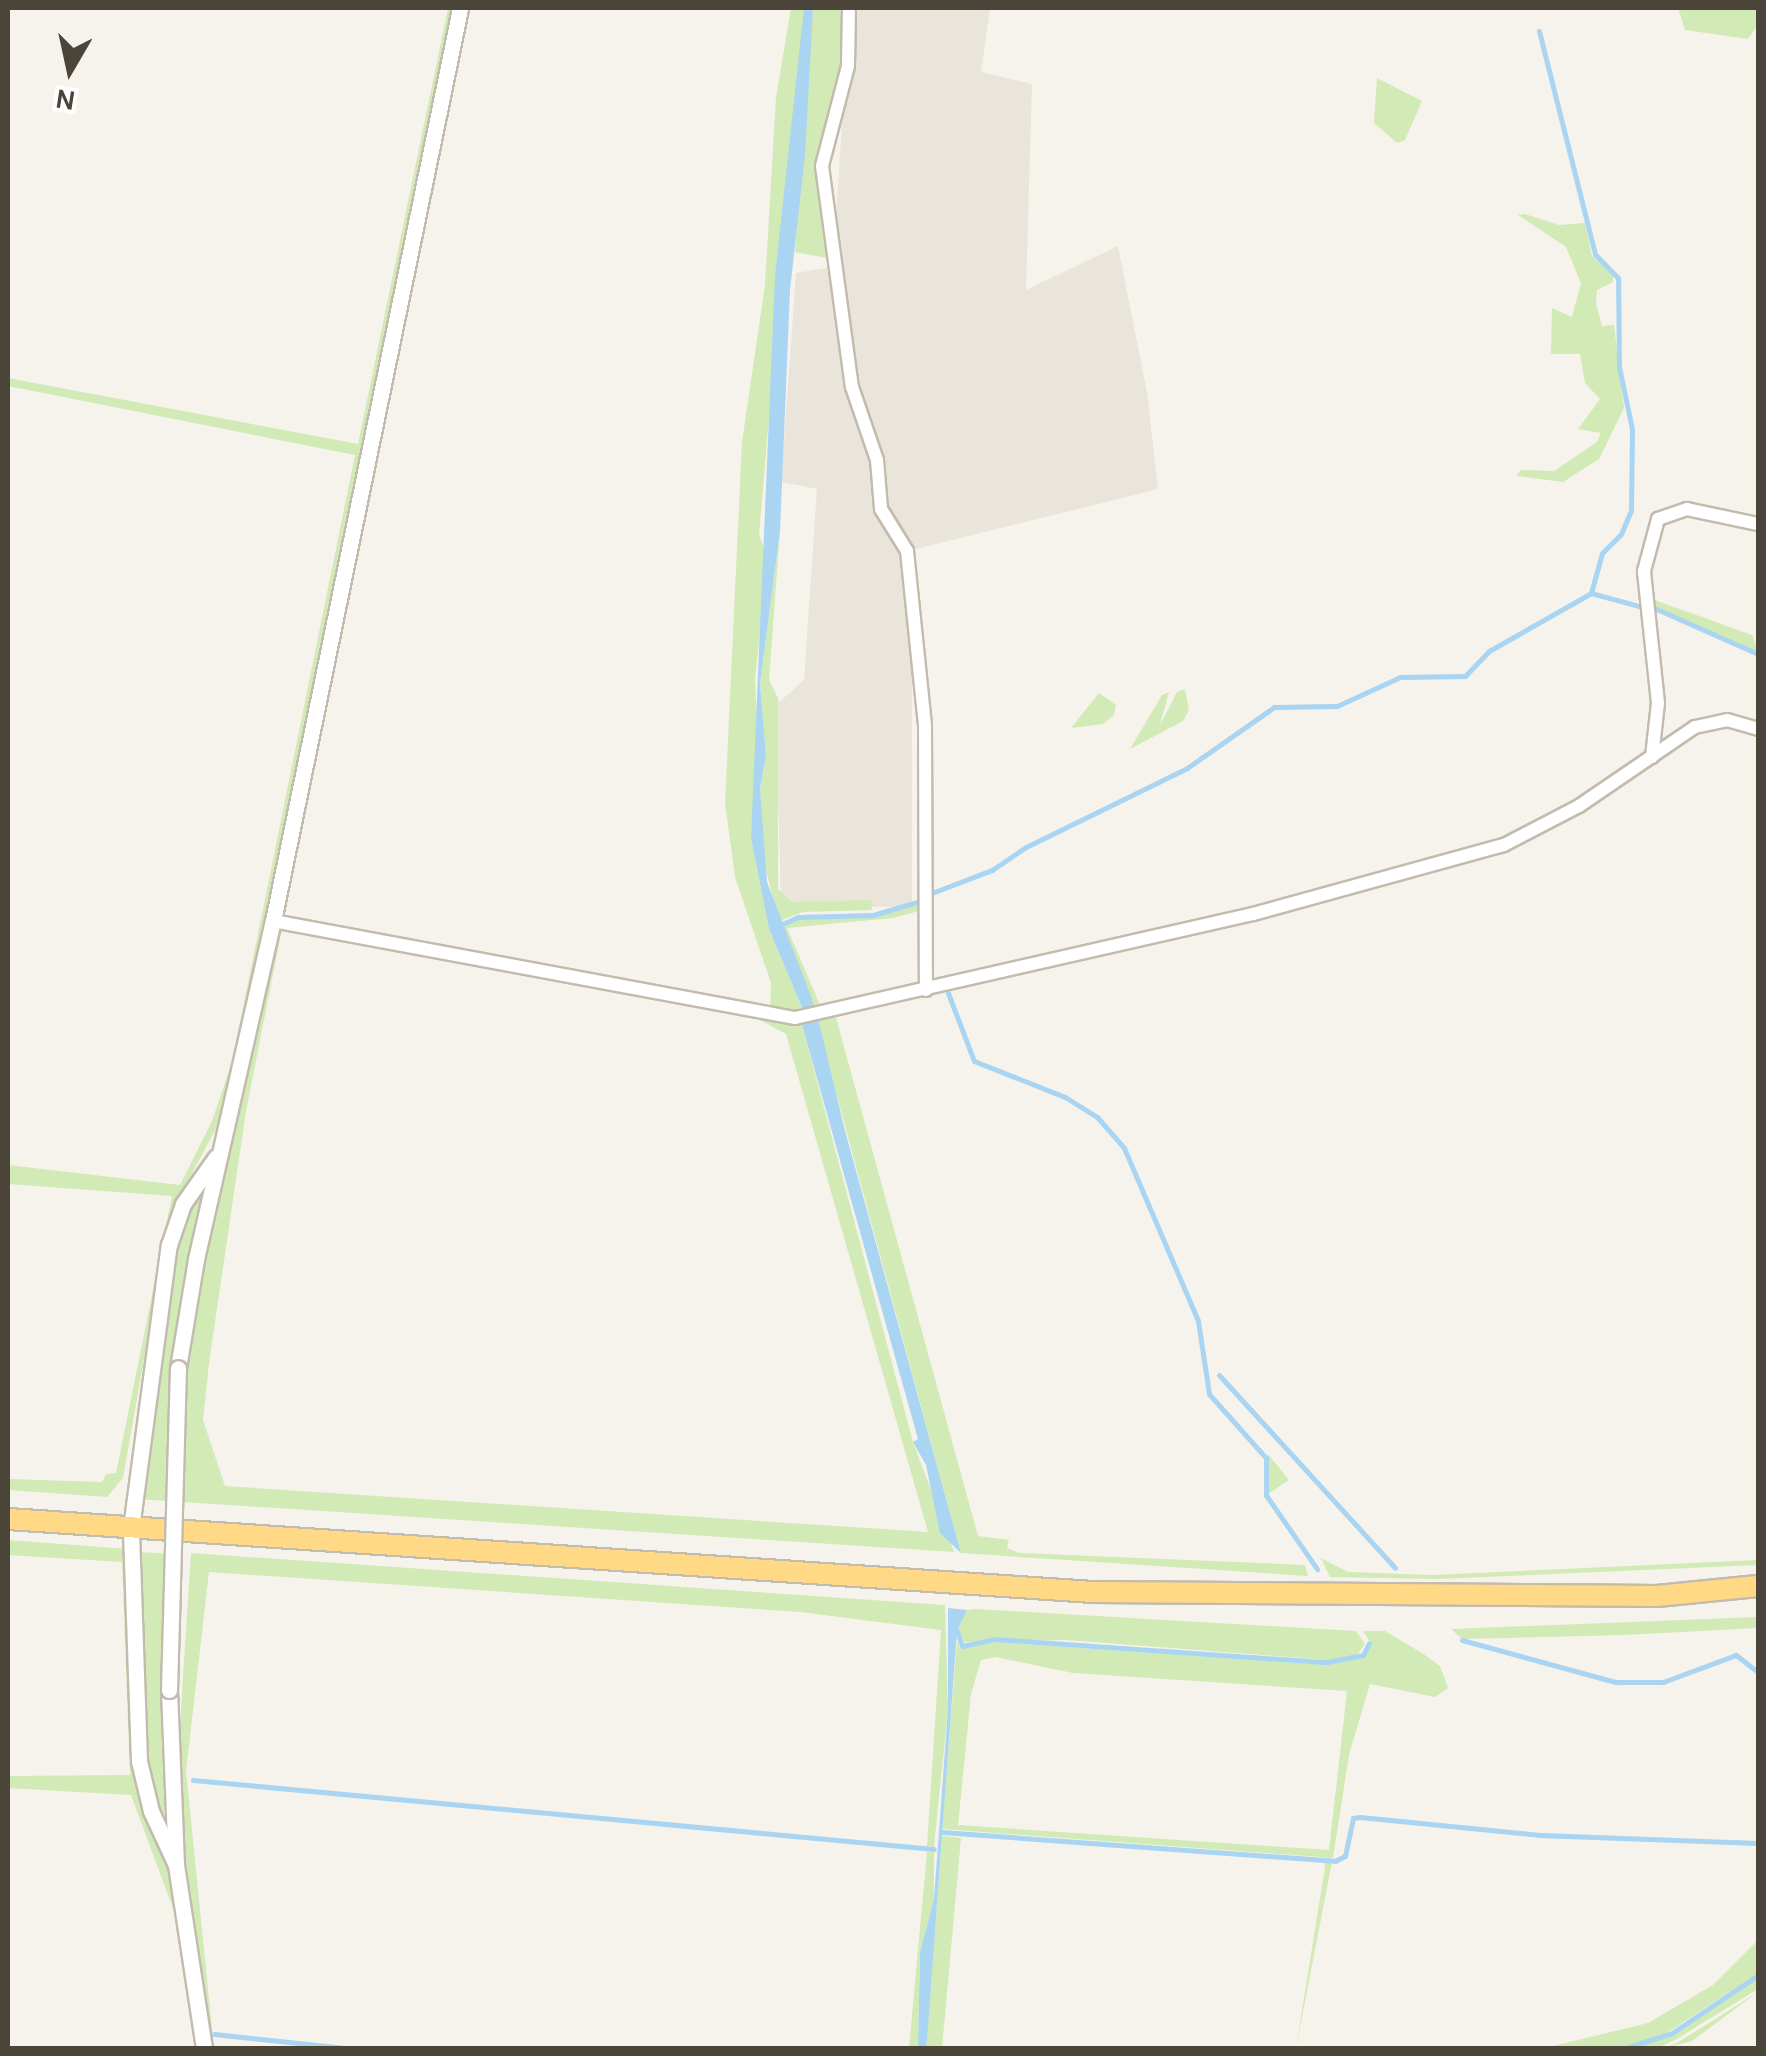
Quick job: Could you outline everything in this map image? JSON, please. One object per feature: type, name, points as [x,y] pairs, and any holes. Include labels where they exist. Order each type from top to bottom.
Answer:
[{"type":"highway","points":[[8,1518],[1094,1592],[1657,1596],[1758,1586]]},
{"type":"street","points":[[204,2048],[176,1864],[169,1690],[178,1368],[220,1150],[273,921],[460,8]]},
{"type":"street","points":[[849,8],[848,66],[822,166],[852,387],[878,460],[881,509],[907,552],[925,726],[926,990]]},
{"type":"street","points":[[1652,757],[1658,703],[1644,571],[1658,519],[1687,509],[1758,524]]},
{"type":"street","points":[[273,921],[795,1018],[1253,914],[1504,845],[1713,722],[1758,729]]},
{"type":"street","points":[[176,1864],[150,1810],[139,1761],[131,1528],[139,1427],[169,1245],[183,1204],[220,1150]]},
{"type":"shaded area","points":[[849,8],[990,8],[981,72],[1032,84],[1026,290],[1118,246],[1147,392],[1158,489],[912,550],[912,907],[781,906],[776,705],[804,680],[817,489],[781,482],[796,273],[833,267]]},
{"type":"green space","points":[[448,8],[456,8],[243,1042],[221,1119],[178,1200],[164,1245],[123,1478],[107,1497],[8,1490],[8,1479],[102,1482],[106,1474],[116,1473],[172,1196],[8,1184],[8,1165],[180,1185],[212,1121],[232,1062],[355,455],[8,386],[8,378],[358,444]]},
{"type":"green space","points":[[791,8],[804,8],[759,535],[768,558],[755,679],[758,750],[751,838],[769,929],[803,1010],[792,1013],[770,1011],[771,983],[735,877],[725,803],[742,442],[765,285],[776,97]]},
{"type":"green space","points":[[813,8],[845,8],[844,57],[818,169],[827,258],[795,252]]},
{"type":"green space","points":[[1678,8],[1758,8],[1758,24],[1748,39],[1685,30]]},
{"type":"green space","points":[[1377,78],[1422,101],[1405,140],[1397,143],[1374,123]]},
{"type":"green space","points":[[1518,215],[1559,225],[1585,223],[1592,256],[1613,273],[1613,282],[1597,290],[1596,304],[1602,326],[1614,325],[1624,408],[1599,459],[1563,482],[1516,476],[1521,470],[1554,471],[1597,442],[1601,433],[1578,429],[1600,399],[1585,383],[1580,354],[1551,354],[1552,308],[1572,317],[1581,283],[1566,247]]},
{"type":"green space","points":[[780,531],[769,680],[778,698],[778,889],[792,902],[871,900],[872,910],[803,912],[779,921],[763,859],[760,789],[766,756],[760,683]]},
{"type":"green space","points":[[1649,598],[1752,635],[1758,652],[1651,605]]},
{"type":"green space","points":[[1185,689],[1189,710],[1183,721],[1130,749],[1162,695],[1169,692],[1160,725],[1177,692]]},
{"type":"green space","points":[[1099,693],[1116,705],[1114,715],[1103,724],[1071,728]]},
{"type":"green space","points":[[918,903],[919,911],[893,918],[787,928],[820,1005],[814,1008],[781,927],[799,919],[874,916]]},
{"type":"green space","points":[[282,929],[246,1111],[203,1420],[225,1486],[928,1532],[786,1034],[756,1018],[801,1021],[913,1442],[954,1552],[137,1499],[161,1300],[186,1211],[208,1183],[171,1363],[194,1298],[276,932]]},
{"type":"green space","points":[[835,1014],[978,1536],[1009,1540],[1007,1548],[1019,1553],[1305,1565],[1308,1576],[961,1553],[821,1038],[818,1018]]},
{"type":"green space","points":[[1268,1454],[1289,1480],[1268,1494]]},
{"type":"green space","points":[[8,1540],[128,1549],[132,1681],[184,1938],[131,1795],[8,1788],[8,1776],[130,1775],[122,1562],[8,1555]]},
{"type":"green space","points":[[138,1552],[171,1554],[164,1815],[144,1766]]},
{"type":"green space","points":[[191,1553],[945,1605],[948,1709],[934,1847],[927,1846],[941,1630],[800,1612],[209,1572],[186,1771],[214,2048],[207,2048],[182,1868],[177,1770]]},
{"type":"green space","points":[[1321,1558],[1348,1572],[1432,1575],[1758,1560],[1758,1565],[1438,1579],[1330,1577]]},
{"type":"green space","points":[[967,1610],[1356,1631],[1365,1644],[1357,1655],[1327,1660],[1067,1640],[964,1642],[958,1628]]},
{"type":"green space","points":[[1758,1617],[1758,1628],[1624,1635],[1462,1639],[1451,1629]]},
{"type":"green space","points":[[1363,1631],[1385,1631],[1440,1666],[1448,1688],[1435,1697],[1370,1684],[1349,1755],[1333,1858],[942,1829],[957,1641],[960,1649],[994,1642],[1327,1665],[1364,1657],[1371,1644]],"holes":[[[995,1657],[1073,1673],[1347,1691],[1329,1850],[958,1825],[971,1694],[981,1660]]]},
{"type":"green space","points":[[942,1836],[961,1838],[942,2048],[926,2048]]},
{"type":"green space","points":[[927,1852],[934,1852],[934,1899],[920,1952],[918,2048],[909,2048]]},
{"type":"green space","points":[[1324,1862],[1332,1862],[1296,2048],[1325,1867]]},
{"type":"green space","points":[[1758,1940],[1758,1973],[1659,2038],[1617,2048],[1545,2048],[1648,2023],[1713,1985]]},
{"type":"green space","points":[[1758,1977],[1758,1989],[1675,2040],[1657,2048],[1632,2048],[1673,2034]]},
{"type":"green space","points":[[1758,1992],[1692,2041],[1664,2048],[1677,2043]]},
{"type":"water","points":[[804,8],[813,8],[805,155],[790,290],[780,531],[760,683],[766,756],[760,789],[767,882],[812,999],[814,1008],[803,1010],[769,929],[751,838],[775,276]]},
{"type":"water","points":[[818,1018],[844,1127],[961,1553],[940,1533],[926,1465],[913,1442],[918,1439],[801,1021]]},
{"type":"water","points":[[948,1608],[967,1610],[957,1631],[927,2040],[926,2048],[918,2048],[920,1952],[934,1899],[948,1709]]},
{"type":"waterway","points":[[929,894],[992,870],[1026,847],[1187,768],[1274,707],[1337,706],[1400,677],[1465,676],[1489,651],[1591,593],[1602,553],[1621,534],[1631,510],[1632,429],[1619,367],[1618,278],[1595,254],[1539,31]]},
{"type":"waterway","points":[[1591,593],[1639,606]]},
{"type":"waterway","points":[[1652,607],[1758,654]]},
{"type":"waterway","points":[[780,925],[798,917],[873,915],[917,902]]},
{"type":"waterway","points":[[948,993],[974,1061],[1065,1097],[1098,1118],[1124,1148],[1198,1321],[1209,1394],[1266,1458],[1266,1495],[1317,1569]]},
{"type":"waterway","points":[[1219,1375],[1395,1568]]},
{"type":"waterway","points":[[957,1631],[962,1646],[994,1639],[1327,1662],[1363,1655],[1369,1643]]},
{"type":"waterway","points":[[1462,1640],[1616,1682],[1663,1682],[1736,1655],[1758,1672]]},
{"type":"waterway","points":[[193,1780],[934,1849]]},
{"type":"waterway","points":[[942,1832],[1335,1861],[1345,1856],[1353,1818],[1360,1817],[1540,1835],[1758,1843]]},
{"type":"waterway","points":[[1625,2048],[1672,2033],[1758,1975]]},
{"type":"waterway","points":[[214,2034],[345,2048]]}]
